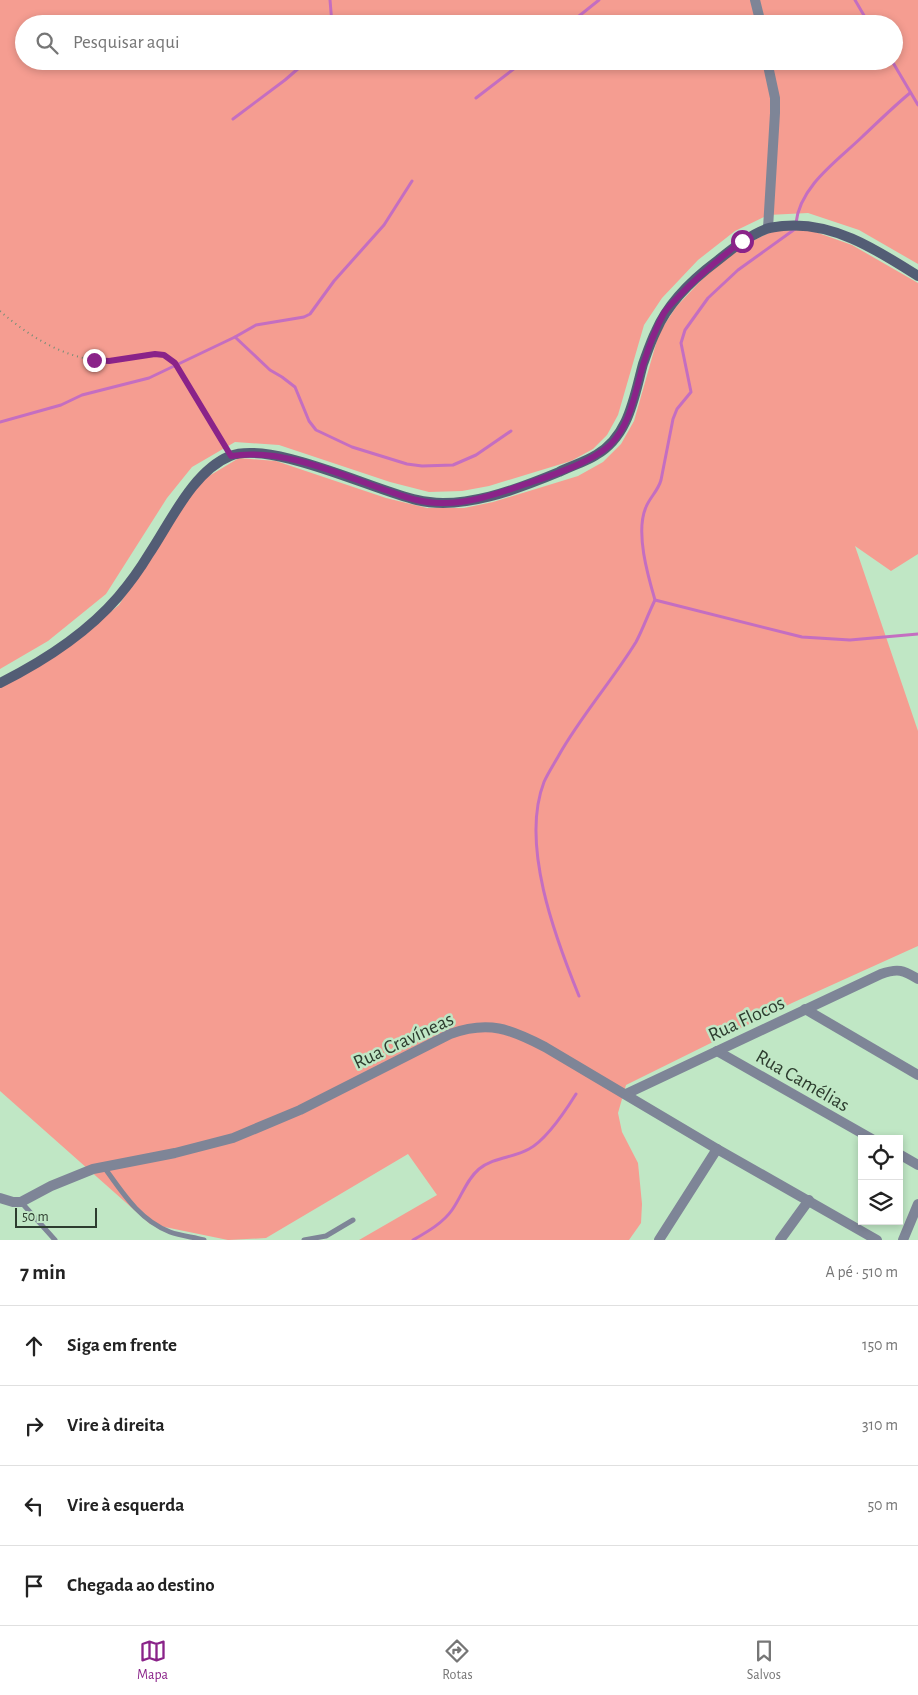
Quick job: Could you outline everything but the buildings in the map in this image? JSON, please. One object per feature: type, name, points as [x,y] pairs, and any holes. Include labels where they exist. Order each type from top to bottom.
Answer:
[{"type":"street","points":[[755,0],[758,15]]},
{"type":"street","points":[[768,228],[776,113],[769,70]]},
{"type":"street","points":[[0,683],[63,645],[117,598],[150,553],[173,513],[187,494],[210,470],[231,456],[263,454],[276,456],[417,500],[439,503],[479,498],[541,479],[598,454],[610,444],[620,432],[631,409],[644,362],[665,311],[708,267],[742,241],[768,228],[796,225],[820,227],[840,233],[868,246],[918,276]]},
{"type":"street","name":"Rua Flocos","points":[[626,1094],[881,974],[900,970],[918,979]]},
{"type":"street","points":[[805,1010],[918,1075]]},
{"type":"street","name":"Rua Cravíneas","points":[[20,1202],[75,1176],[104,1166],[233,1138],[300,1110],[450,1034],[463,1029],[486,1026],[518,1033],[545,1047],[877,1240]]},
{"type":"street","name":"Rua Camélias","points":[[717,1051],[865,1135]]},
{"type":"street","points":[[659,1240],[718,1149]]},
{"type":"street","points":[[903,1156],[918,1165]]},
{"type":"street","points":[[0,1198],[20,1202]]},
{"type":"street","points":[[780,1240],[809,1200]]},
{"type":"street","points":[[903,1240],[918,1204]]},
{"type":"lane","points":[[104,1166],[130,1202],[143,1215],[170,1232],[204,1240]]},
{"type":"lane","points":[[20,1202],[56,1240]]},
{"type":"lane","points":[[304,1240],[326,1236],[353,1220]]},
{"type":"path","points":[[0,311],[28,333],[50,346],[76,356],[109,361],[155,354],[164,355],[169,358],[175,363],[231,456]]},
{"type":"shaded area","points":[[0,0],[918,0],[918,264],[859,230],[808,213],[768,215],[735,231],[698,260],[662,298],[644,325],[618,415],[607,435],[593,449],[571,461],[489,486],[462,491],[429,492],[390,482],[279,445],[235,442],[192,467],[167,498],[106,594],[48,641],[0,669]]},
{"type":"shaded area","points":[[807,229],[852,245],[918,283],[918,554],[891,571],[855,546],[918,731],[918,946],[792,1003],[626,1085],[618,1113],[622,1132],[638,1163],[642,1204],[641,1223],[629,1240],[359,1240],[437,1195],[408,1154],[266,1238],[228,1240],[150,1224],[0,1091],[0,688],[57,655],[119,605],[180,508],[204,479],[239,458],[276,461],[386,498],[427,508],[464,508],[493,502],[578,476],[603,462],[621,444],[634,421],[659,333],[676,307],[709,272],[744,245],[773,231]]},
{"type":"waterway","points":[[330,0],[331,15]]},
{"type":"waterway","points":[[580,15],[599,0]]},
{"type":"waterway","points":[[855,0],[864,15]]},
{"type":"waterway","points":[[233,119],[297,70]]},
{"type":"waterway","points":[[476,98],[512,70]]},
{"type":"waterway","points":[[897,70],[918,105]]},
{"type":"waterway","points":[[796,223],[804,197],[821,175],[910,93]]},
{"type":"waterway","points":[[0,422],[61,405],[82,395],[149,378],[256,325],[304,317],[310,314],[334,281],[384,225],[412,181]]},
{"type":"waterway","points":[[579,996],[551,919],[538,861],[536,833],[538,807],[544,782],[577,726],[636,642],[655,600],[642,541],[643,517],[646,507],[661,480],[673,419],[677,409],[691,392],[681,343],[685,330],[708,298],[738,270],[795,229]]},
{"type":"waterway","points":[[235,337],[270,370],[295,387],[309,421],[316,430],[352,447],[407,464],[422,466],[453,465],[476,455],[511,431]]},
{"type":"waterway","points":[[655,600],[802,637],[850,640],[918,634]]},
{"type":"waterway","points":[[413,1240],[434,1227],[448,1215],[467,1183],[479,1169],[491,1162],[523,1152],[542,1139],[576,1094]]},
{"type":"route","points":[[94,360],[109,361],[155,354],[164,355],[169,358],[175,363],[231,456],[263,454],[276,456],[417,500],[439,503],[479,498],[541,479],[598,454],[610,444],[620,432],[631,409],[644,362],[665,311],[708,267],[742,241]]}]
